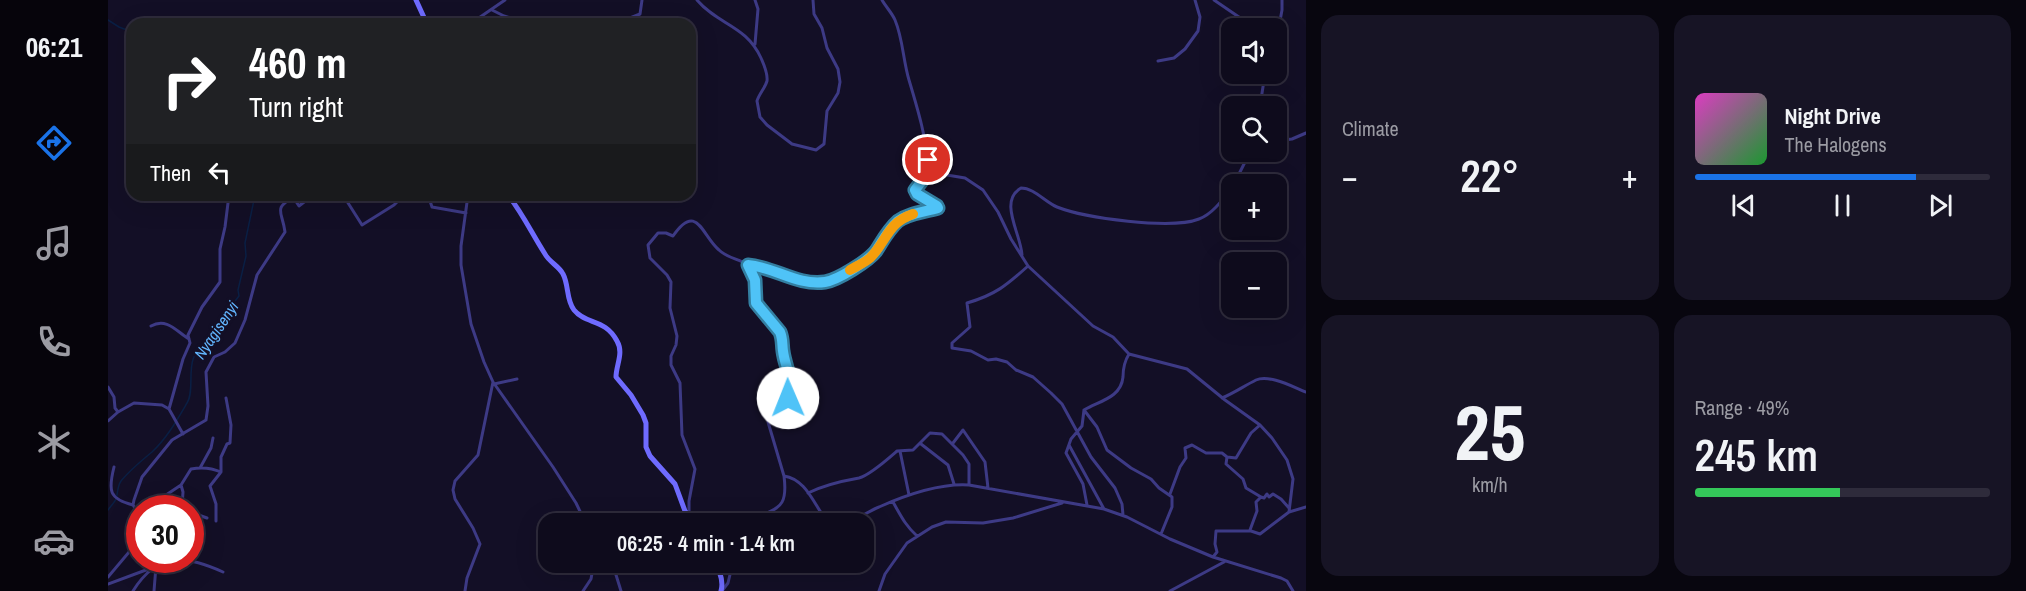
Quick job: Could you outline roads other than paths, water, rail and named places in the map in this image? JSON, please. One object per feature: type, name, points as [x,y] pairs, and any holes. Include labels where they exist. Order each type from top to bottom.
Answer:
[{"type":"main road","points":[[416,0],[424,18]]},
{"type":"main road","points":[[512,201],[546,257],[564,275],[574,310],[581,316],[605,325],[617,340],[620,351],[615,377],[631,394],[643,416],[646,423],[646,447],[650,456],[675,484],[687,513]]},
{"type":"main road","points":[[720,573],[722,591]]},
{"type":"street","points":[[479,18],[505,0]]},
{"type":"street","points":[[630,18],[640,14],[642,0]]},
{"type":"street","points":[[697,0],[706,10],[736,28],[754,44],[767,76],[767,83],[757,99],[760,117],[792,144],[813,149],[821,147],[826,140],[827,111],[838,93],[840,82],[838,69],[814,14],[813,0]]},
{"type":"street","points":[[754,44],[758,9],[755,0]]},
{"type":"street","points":[[748,265],[797,280],[826,282],[869,259],[887,232],[899,220],[938,208],[917,194],[915,190],[929,171],[924,134],[906,69],[898,28],[882,0]]},
{"type":"street","points":[[1158,61],[1174,58],[1185,50],[1198,31],[1200,16],[1195,0]]},
{"type":"street","points":[[1214,0],[1240,18]]},
{"type":"street","points":[[1281,18],[1282,0]]},
{"type":"street","points":[[492,9],[511,18]]},
{"type":"street","points":[[1287,140],[1306,133]]},
{"type":"street","points":[[929,171],[965,178],[983,190],[1028,266],[1093,326],[1113,337],[1129,354],[1187,369],[1221,398],[1260,424],[1287,460],[1293,479],[1289,511]]},
{"type":"street","points":[[1022,256],[1021,243],[1010,207],[1012,196],[1021,188],[1028,188],[1050,203],[1074,212],[1112,220],[1190,221],[1210,213],[1221,200]]},
{"type":"street","points":[[169,409],[183,359],[190,343],[188,335],[202,306],[220,282],[220,249],[228,201]]},
{"type":"street","points":[[135,495],[142,477],[172,440],[202,423],[207,416],[206,372],[214,357],[232,345],[240,334],[258,275],[285,232],[280,217],[282,205],[285,201]]},
{"type":"street","points":[[347,201],[362,225],[398,201]]},
{"type":"street","points":[[430,201],[432,207],[466,213]]},
{"type":"street","points":[[467,201],[461,254],[471,324],[494,383],[553,467],[581,513]]},
{"type":"street","points":[[689,513],[695,469],[682,435],[680,383],[671,365],[671,356],[677,336],[670,308],[671,282],[667,274],[653,263],[648,244],[658,233],[666,233],[672,237],[681,226],[691,221],[701,225],[720,252],[740,259],[748,265],[755,280],[756,303],[780,332],[790,374],[791,389],[785,404],[771,414],[768,422],[784,476],[785,494],[778,508],[769,513]]},
{"type":"street","points":[[1028,266],[996,292],[981,300],[967,303],[970,327],[952,343],[952,348],[970,351],[988,360],[1004,361],[1016,370],[1033,377],[1059,401],[1093,461],[1115,488],[1122,504],[1123,515]]},
{"type":"street","points":[[151,326],[163,323],[176,328],[189,339]]},
{"type":"street","points":[[1084,410],[1104,402],[1117,390],[1122,379],[1124,363],[1129,354]]},
{"type":"street","points":[[494,383],[517,379]]},
{"type":"street","points":[[1221,398],[1237,392],[1258,379],[1306,392]]},
{"type":"street","points":[[465,591],[466,578],[480,544],[474,528],[455,499],[454,481],[478,455],[494,383]]},
{"type":"street","points":[[108,387],[114,397],[115,408],[118,412]]},
{"type":"street","points":[[216,521],[216,504],[210,486],[221,472],[224,448],[230,443],[231,425],[226,398]]},
{"type":"street","points":[[108,421],[118,412],[139,403],[162,405],[169,409],[183,434]]},
{"type":"street","points":[[1084,410],[1082,426],[1076,432],[1066,455],[1083,484],[1088,505]]},
{"type":"street","points":[[1084,410],[1097,427],[1110,452],[1171,495]]},
{"type":"street","points":[[1161,534],[1172,507],[1173,500],[1170,490],[1186,458],[1185,447],[1194,445],[1206,453],[1222,453],[1227,457],[1236,458],[1248,437],[1260,424]]},
{"type":"street","points":[[953,443],[963,430],[985,462],[988,488]]},
{"type":"street","points":[[808,493],[864,475],[900,451],[913,450],[930,433],[942,434],[968,461],[969,485]]},
{"type":"street","points":[[200,468],[213,445],[213,438]]},
{"type":"street","points":[[921,444],[948,465],[954,478],[954,484]]},
{"type":"street","points":[[1069,445],[1104,508]]},
{"type":"street","points":[[900,451],[901,463],[908,481],[909,496]]},
{"type":"street","points":[[1227,457],[1226,464],[1243,479],[1246,488],[1264,498],[1267,494],[1269,497],[1273,494],[1281,499],[1289,511]]},
{"type":"street","points":[[114,467],[109,477],[109,489],[116,500],[126,503]]},
{"type":"street","points":[[166,495],[181,485],[190,470],[200,468],[221,472]]},
{"type":"street","points":[[784,476],[792,477],[808,493],[824,517],[833,523],[846,522],[909,496],[954,484],[1104,508],[1213,557],[1281,578],[1287,581],[1293,591]]},
{"type":"street","points":[[181,485],[183,495]]},
{"type":"street","points":[[1250,531],[1252,520],[1257,512],[1256,502],[1261,496]]},
{"type":"street","points":[[893,502],[904,524],[917,536]]},
{"type":"street","points":[[879,591],[885,574],[901,550],[907,543],[932,527],[946,522],[983,523],[1036,512],[1064,502]]},
{"type":"street","points":[[1213,557],[1217,552],[1216,531],[1250,531],[1263,534],[1289,511],[1306,507]]},
{"type":"street","points":[[108,578],[126,556]]},
{"type":"street","points":[[1170,591],[1225,561]]},
{"type":"street","points":[[204,563],[223,572]]},
{"type":"street","points":[[108,584],[137,573]]},
{"type":"street","points":[[133,591],[149,573]]},
{"type":"street","points":[[154,591],[155,573]]},
{"type":"street","points":[[583,591],[592,573]]},
{"type":"street","points":[[615,573],[621,591]]},
{"type":"street","points":[[722,591],[731,573]]},
{"type":"waterway","points":[[108,20],[126,30]]},
{"type":"waterway","name":"Nyagisenyi","points":[[108,510],[116,499],[121,481],[157,447],[187,403],[190,396],[191,371],[195,355],[208,347],[222,318],[239,296],[238,290],[246,256],[245,243],[254,201]]}]
